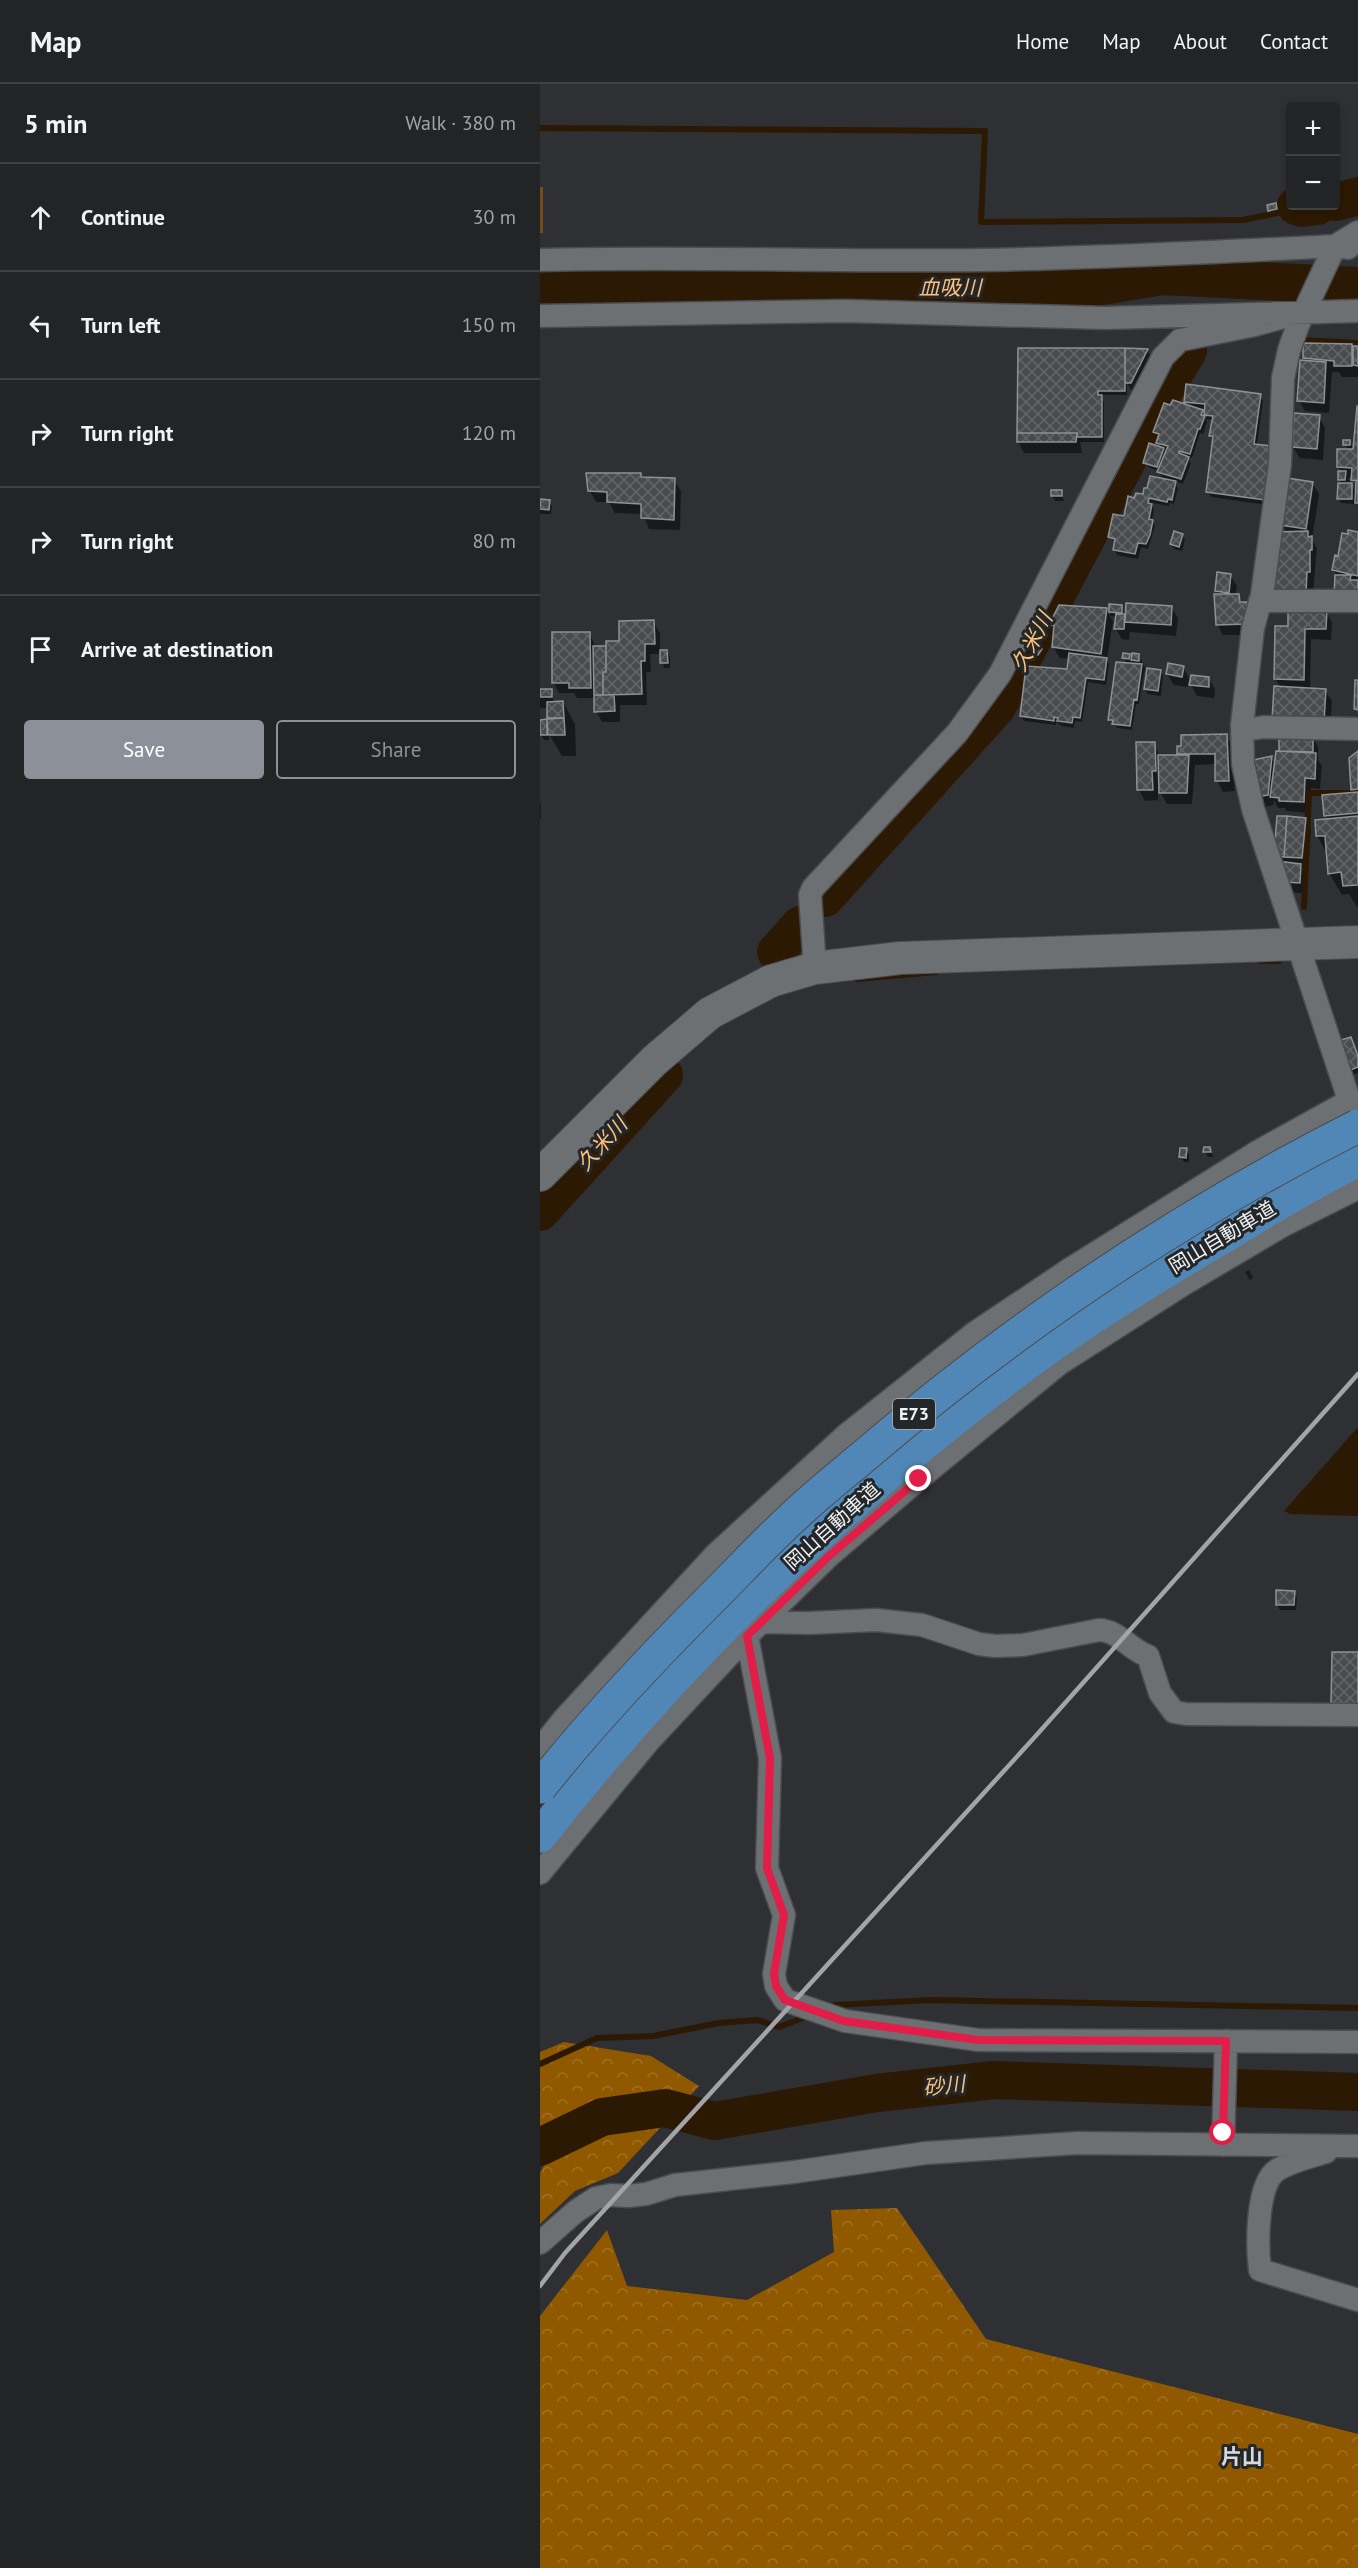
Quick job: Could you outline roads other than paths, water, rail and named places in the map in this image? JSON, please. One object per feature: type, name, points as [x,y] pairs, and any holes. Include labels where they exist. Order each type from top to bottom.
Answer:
[{"type":"highway","name":"岡山自動車道","points":[[540,1787],[571,1748],[673,1637],[791,1518],[906,1420],[1017,1334],[1144,1248],[1301,1155],[1355,1118]]},
{"type":"highway","name":"岡山自動車道","points":[[540,1836],[594,1767],[695,1656],[813,1540],[925,1443],[1034,1359],[1163,1272],[1317,1180],[1358,1160]]},
{"type":"street","points":[[540,1749],[563,1720],[716,1554],[846,1435],[973,1334],[1072,1267],[1257,1152],[1355,1118],[1253,809],[1242,764],[1242,734],[1253,628],[1260,600],[1280,464],[1283,378],[1289,350],[1332,253],[1358,232]]},
{"type":"street","points":[[540,260],[765,258],[991,260],[1332,253],[1358,249]]},
{"type":"street","points":[[815,968],[810,895],[813,888],[957,733],[1000,674],[1163,357],[1180,340],[1255,326],[1307,307]]},
{"type":"street","points":[[540,316],[845,311],[1106,318],[1307,307],[1358,311]]},
{"type":"street","points":[[540,330],[593,314]]},
{"type":"street","points":[[1260,600],[1358,602]]},
{"type":"street","points":[[1242,734],[1251,729],[1264,728],[1358,729]]},
{"type":"street","points":[[540,1175],[655,1060],[710,1013],[771,981],[815,968],[900,958],[1358,942]]},
{"type":"street","points":[[540,1873],[649,1741],[754,1629],[829,1556],[1059,1364],[1252,1243],[1358,1188]]},
{"type":"street","points":[[754,1629],[809,1623],[876,1620],[922,1625],[979,1644],[995,1646],[1023,1645],[1109,1630],[1137,1652],[1148,1656],[1160,1692],[1174,1712],[1186,1714],[1358,1715]]},
{"type":"street","points":[[754,1629],[770,1758],[767,1868],[784,1915],[774,1974],[776,1986],[785,2000],[844,2021],[978,2040],[1226,2046],[1358,2042]]},
{"type":"street","points":[[1223,2139],[1226,2046]]},
{"type":"street","points":[[540,2243],[596,2198],[611,2194],[628,2196],[646,2194],[694,2182],[794,2172],[926,2153],[1078,2143],[1223,2139],[1351,2146]]},
{"type":"street","points":[[1351,2146],[1276,2171],[1265,2184],[1257,2246],[1260,2270],[1358,2300]]},
{"type":"waterway","points":[[540,128],[985,131],[981,222],[1243,220],[1292,210]]},
{"type":"waterway","name":"久米川","points":[[1340,201],[1358,196]]},
{"type":"waterway","name":"血吸川","points":[[540,287],[1089,288],[1163,276],[1358,286]]},
{"type":"waterway","points":[[1302,340],[1358,343]]},
{"type":"waterway","points":[[1185,356],[1191,353],[1199,343]]},
{"type":"waterway","name":"久米川","points":[[825,898],[997,707],[1165,389],[1188,351]]},
{"type":"waterway","points":[[1304,907],[1309,793],[1358,793]]},
{"type":"waterway","name":"久米川","points":[[776,952],[800,925]]},
{"type":"waterway","points":[[1261,961],[1279,961]]},
{"type":"waterway","points":[[857,979],[936,972]]},
{"type":"waterway","name":"久米川","points":[[540,1212],[664,1075]]},
{"type":"waterway","points":[[835,2005],[931,2000],[1358,2008]]},
{"type":"waterway","points":[[540,2064],[597,2038],[653,2036],[719,2023],[758,2020],[779,2027],[808,2016]]},
{"type":"waterway","name":"砂川","points":[[540,2147],[602,2117],[665,2108],[715,2121],[877,2093],[993,2080],[1358,2092]]},
{"type":"railway","points":[[540,2286],[565,2253],[1033,1739],[1358,1374]]},
{"type":"district","name":"片山","points":[[1242,2457]]}]
